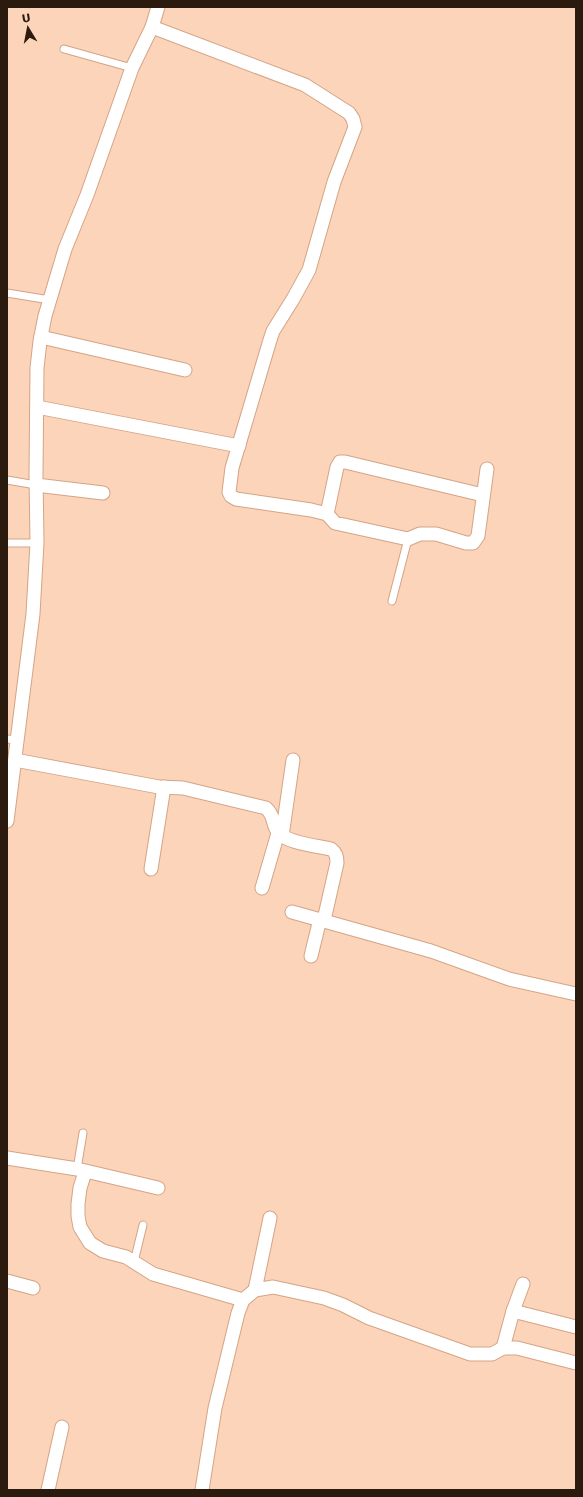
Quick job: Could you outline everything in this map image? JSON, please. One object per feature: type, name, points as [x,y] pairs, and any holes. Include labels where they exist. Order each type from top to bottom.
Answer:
[{"type":"street","points":[[7,821],[15,760],[12,740],[25,666],[32,614],[37,543],[36,407],[37,368],[41,337],[65,250],[87,194],[132,68],[152,27],[158,7]]},
{"type":"street","points":[[152,27],[305,86],[349,113],[353,119],[355,127],[334,182],[309,270],[273,331],[232,468],[229,492],[232,496],[236,499],[299,508],[327,514],[335,523],[408,538],[420,534],[436,534],[466,543],[473,543],[478,536],[487,469]]},
{"type":"street","points":[[41,337],[185,370]]},
{"type":"street","points":[[36,407],[239,446]]},
{"type":"street","points":[[327,514],[337,467],[340,462],[484,496]]},
{"type":"street","points":[[36,485],[103,493]]},
{"type":"street","points":[[15,760],[164,787],[183,788],[266,808],[273,817],[280,835],[292,841],[331,849],[335,852],[337,863],[311,956]]},
{"type":"street","points":[[262,888],[280,835],[293,760]]},
{"type":"street","points":[[151,869],[164,787]]},
{"type":"street","points":[[292,912],[431,951],[509,979],[576,994]]},
{"type":"street","points":[[7,1158],[81,1171],[158,1188]]},
{"type":"street","points":[[81,1171],[78,1204],[80,1227],[90,1243],[103,1251],[126,1256],[154,1274],[242,1300]]},
{"type":"street","points":[[255,1290],[270,1218]]},
{"type":"street","points":[[7,1281],[34,1288]]},
{"type":"street","points":[[503,1348],[513,1311],[523,1284]]},
{"type":"street","points":[[202,1490],[221,1376],[240,1305],[242,1300],[255,1290],[273,1287],[324,1298],[343,1305],[369,1318],[470,1354],[492,1354],[503,1348],[517,1348],[576,1363]]},
{"type":"street","points":[[513,1311],[576,1327]]},
{"type":"street","points":[[48,1490],[62,1427]]},
{"type":"lane","points":[[64,49],[132,68]]},
{"type":"lane","points":[[7,293],[50,300]]},
{"type":"lane","points":[[7,480],[36,485]]},
{"type":"lane","points":[[392,601],[408,538]]},
{"type":"lane","points":[[7,542],[37,543]]},
{"type":"lane","points":[[81,1171],[83,1133]]},
{"type":"lane","points":[[134,1262],[143,1225]]}]
